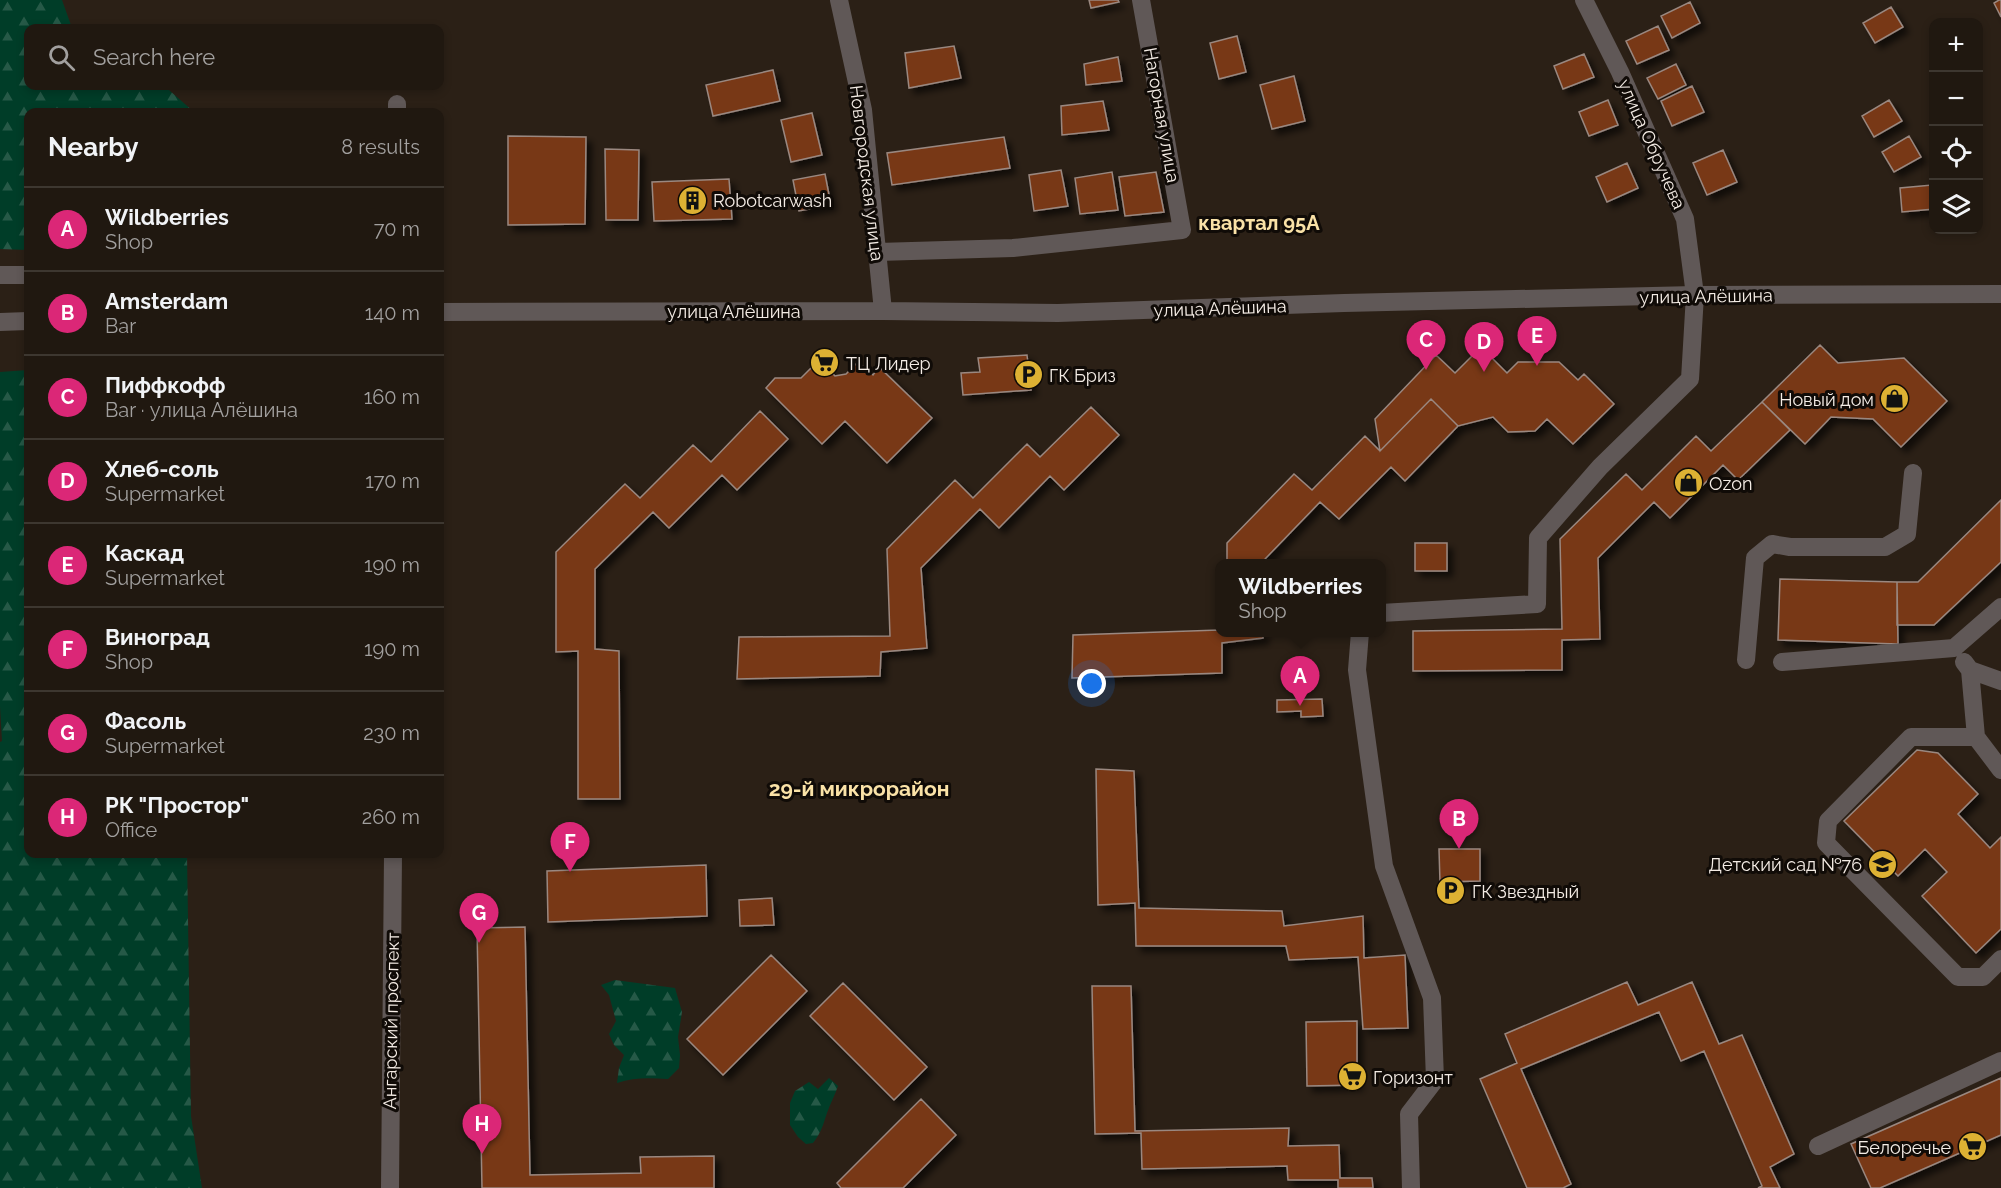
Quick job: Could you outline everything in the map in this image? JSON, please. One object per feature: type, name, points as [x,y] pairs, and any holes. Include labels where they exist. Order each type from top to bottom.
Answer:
[{"type":"street","name":"Новгородская улица","points":[[839,0],[862,110],[883,311]]},
{"type":"street","name":"Нагорная улица","points":[[878,252],[1013,248],[1182,230],[1141,0]]},
{"type":"street","name":"улица Обручева","points":[[1386,613],[1537,604],[1538,538],[1600,468],[1690,379],[1695,295],[1685,219],[1620,72],[1584,0]]},
{"type":"street","points":[[0,275],[24,275]]},
{"type":"street","name":"улица Алёшина","points":[[444,312],[1058,313],[1344,303],[1695,295],[2001,294]]},
{"type":"street","points":[[0,321],[24,321]]},
{"type":"street","points":[[1746,660],[1755,558],[1772,544],[1790,547],[1885,547],[1907,534],[1913,473]]},
{"type":"street","points":[[1782,662],[1954,648],[2001,607]]},
{"type":"street","points":[[1360,637],[1357,670],[1384,866],[1432,998],[1436,1080],[1409,1114],[1411,1188]]},
{"type":"street","points":[[1954,648],[1970,670],[1976,737],[2001,770]]},
{"type":"street","points":[[1970,670],[2001,681]]},
{"type":"street","points":[[1976,737],[1911,737],[1828,821],[1826,843],[1958,977],[1983,977],[2001,959]]},
{"type":"street","name":"Ангарский проспект","points":[[390,1188],[393,858]]},
{"type":"street","points":[[1818,1146],[2001,1061]]},
{"type":"green space","points":[[0,0],[62,0],[71,24],[24,24],[24,90],[169,90],[189,108],[24,108],[24,250],[0,249]]},
{"type":"green space","points":[[24,370],[24,858],[187,858],[191,1116],[202,1188],[0,1188],[0,742],[2,741],[0,706],[0,372]]},
{"type":"green space","points":[[615,980],[675,988],[682,1012],[678,1037],[679,1068],[668,1079],[648,1078],[617,1083],[624,1055],[614,1045],[609,1034],[616,1021],[609,995],[601,985]]},
{"type":"green space","points":[[829,1078],[838,1086],[822,1129],[813,1143],[806,1144],[790,1125],[790,1103],[795,1091],[809,1082],[818,1089]]},
{"type":"building","points":[[1089,0],[1118,0],[1119,2],[1091,8]]},
{"type":"building","points":[[2001,0],[2001,17],[1994,3]]},
{"type":"building","points":[[1690,2],[1700,23],[1672,38],[1661,16]]},
{"type":"building","points":[[1891,7],[1903,27],[1875,43],[1863,23]]},
{"type":"building","points":[[1658,26],[1669,50],[1637,64],[1626,41]]},
{"type":"building","points":[[1237,36],[1246,72],[1219,79],[1210,43]]},
{"type":"building","points":[[954,46],[961,78],[909,88],[905,53]]},
{"type":"building","points":[[1584,54],[1594,77],[1563,89],[1554,66]]},
{"type":"building","points":[[1118,57],[1122,81],[1086,85],[1084,64]]},
{"type":"building","points":[[1676,64],[1686,85],[1658,99],[1647,78]]},
{"type":"building","points":[[773,70],[780,101],[713,116],[706,85]]},
{"type":"building","points":[[1294,76],[1305,121],[1272,129],[1260,85]]},
{"type":"building","points":[[1692,86],[1704,112],[1672,126],[1661,101]]},
{"type":"building","points":[[1608,100],[1618,125],[1589,136],[1579,112]]},
{"type":"building","points":[[1889,100],[1902,121],[1874,137],[1862,116]]},
{"type":"building","points":[[1103,101],[1109,130],[1062,135],[1061,106]]},
{"type":"building","points":[[812,113],[822,155],[791,162],[781,120]]},
{"type":"building","points":[[508,136],[586,137],[585,224],[508,225]]},
{"type":"building","points":[[1909,136],[1921,157],[1894,172],[1882,152]]},
{"type":"building","points":[[1004,137],[1010,168],[892,185],[887,153]]},
{"type":"building","points":[[605,149],[639,150],[638,220],[606,220]]},
{"type":"building","points":[[1723,150],[1737,182],[1707,195],[1693,163]]},
{"type":"building","points":[[1627,163],[1638,188],[1607,202],[1596,177]]},
{"type":"building","points":[[1061,170],[1068,206],[1034,211],[1029,175]]},
{"type":"building","points":[[1112,172],[1118,210],[1080,214],[1075,178]]},
{"type":"building","points":[[1156,172],[1164,212],[1125,216],[1119,177]]},
{"type":"building","points":[[825,174],[831,205],[799,211],[793,180]]},
{"type":"building","name":"Robotcarwash","points":[[729,179],[732,219],[654,221],[652,182]]},
{"type":"building","points":[[1929,185],[1929,209],[1902,212],[1900,188]]},
{"type":"building","points":[[1820,345],[1838,363],[1904,358],[1947,401],[1901,447],[1873,419],[1831,417],[1805,444],[1762,402]]},
{"type":"building","points":[[1481,347],[1507,373],[1518,362],[1559,362],[1578,380],[1584,374],[1614,404],[1573,444],[1547,419],[1535,431],[1508,432],[1493,417],[1458,426],[1431,399],[1380,451],[1375,419],[1436,355],[1455,373]]},
{"type":"building","points":[[1027,355],[1031,390],[963,395],[961,373],[980,372],[978,358]]},
{"type":"building","points":[[819,360],[835,376],[846,374],[858,362],[873,375],[879,367],[932,418],[887,463],[845,421],[822,444],[766,388],[775,378],[801,378]]},
{"type":"building","points":[[1431,399],[1458,426],[1405,481],[1391,467],[1339,519],[1320,502],[1265,559],[1227,559],[1227,543],[1294,474],[1312,490],[1365,436],[1380,451]]},
{"type":"building","points":[[1762,402],[1790,430],[1738,480],[1723,465],[1670,518],[1654,502],[1598,558],[1600,639],[1562,640],[1562,670],[1413,671],[1413,631],[1562,629],[1560,539],[1626,474],[1642,490],[1696,436],[1711,451]]},
{"type":"building","points":[[1091,407],[1119,435],[1064,490],[1050,476],[999,528],[980,509],[921,568],[927,648],[881,652],[880,676],[737,679],[739,637],[890,636],[887,549],[955,480],[973,498],[1027,444],[1040,457]]},
{"type":"building","points":[[760,411],[788,439],[737,490],[722,475],[669,528],[653,512],[595,569],[595,649],[619,651],[620,799],[578,799],[578,651],[556,652],[556,552],[625,484],[640,498],[693,445],[711,462]]},
{"type":"building","points":[[2001,500],[2001,562],[1934,625],[1897,625],[1897,582],[1918,582]]},
{"type":"building","points":[[1415,543],[1447,543],[1447,571],[1415,571]]},
{"type":"building","points":[[1780,579],[1897,582],[1898,644],[1778,640]]},
{"type":"building","points":[[1215,630],[1215,637],[1263,638],[1222,643],[1222,673],[1072,678],[1073,635]]},
{"type":"building","points":[[1322,699],[1323,716],[1301,717],[1301,711],[1277,712],[1277,700]]},
{"type":"building","points":[[1917,750],[1938,753],[1978,794],[1958,814],[1990,848],[2001,837],[2001,929],[1976,953],[1922,896],[1947,872],[1925,849],[1898,876],[1844,821]]},
{"type":"building","points":[[1096,769],[1134,771],[1139,908],[1282,911],[1284,926],[1363,916],[1364,958],[1405,955],[1408,1028],[1363,1029],[1358,957],[1289,960],[1286,946],[1136,946],[1135,903],[1098,905]]},
{"type":"building","points":[[1439,849],[1480,849],[1480,881],[1440,882]]},
{"type":"building","points":[[706,865],[707,916],[548,922],[547,871]]},
{"type":"building","points":[[772,898],[774,925],[740,926],[739,900]]},
{"type":"building","points":[[525,927],[530,1175],[641,1173],[640,1157],[714,1156],[714,1188],[482,1188],[477,928]]},
{"type":"building","points":[[771,955],[807,991],[723,1075],[687,1039]]},
{"type":"building","points":[[1627,982],[1638,1005],[1692,982],[1719,1044],[1742,1035],[1794,1154],[1770,1167],[1780,1188],[1758,1188],[1762,1186],[1704,1051],[1681,1061],[1659,1012],[1521,1069],[1571,1184],[1563,1188],[1527,1188],[1480,1079],[1517,1063],[1505,1034]]},
{"type":"building","points":[[843,983],[927,1067],[894,1100],[810,1016]]},
{"type":"building","points":[[1092,986],[1131,986],[1135,1131],[1289,1128],[1288,1146],[1339,1145],[1340,1178],[1372,1178],[1373,1188],[1338,1188],[1338,1180],[1288,1180],[1287,1166],[1142,1169],[1141,1133],[1095,1134]]},
{"type":"building","points":[[1357,1021],[1357,1085],[1307,1086],[1306,1022]]},
{"type":"building","points":[[2001,1078],[2001,1135],[1880,1188],[1871,1188],[1851,1144]]},
{"type":"building","points":[[921,1099],[956,1135],[903,1188],[841,1188],[837,1183]]},
{"type":"place","name":"Robotcarwash","points":[[692,200]]},
{"type":"place","name":"ТЦ Лидер","points":[[825,363]]},
{"type":"place","name":"Каскад","points":[[1537,366]]},
{"type":"place","name":"Пиффкофф","points":[[1426,370]]},
{"type":"place","name":"Хлеб-соль","points":[[1484,372]]},
{"type":"place","name":"ГК Бриз","points":[[1028,375]]},
{"type":"place","name":"Новый дом","points":[[1895,399]]},
{"type":"place","name":"Ozon","points":[[1688,483]]},
{"type":"place","name":"Wildberries","points":[[1300,706]]},
{"type":"place","name":"Amsterdam","points":[[1459,849]]},
{"type":"place","name":"Детский сад №76","points":[[1883,864]]},
{"type":"place","name":"Виноград","points":[[570,872]]},
{"type":"place","name":"ГК Звездный","points":[[1451,891]]},
{"type":"place","name":"Фасоль","points":[[479,943]]},
{"type":"place","name":"Горизонт","points":[[1352,1077]]},
{"type":"place","name":"Белоречье","points":[[1972,1147]]},
{"type":"place","name":"РК \"Простор\"","points":[[482,1154]]},
{"type":"district","name":"квартал 95А","points":[[1259,223]]},
{"type":"district","name":"29-й микрорайон","points":[[859,788]]}]
